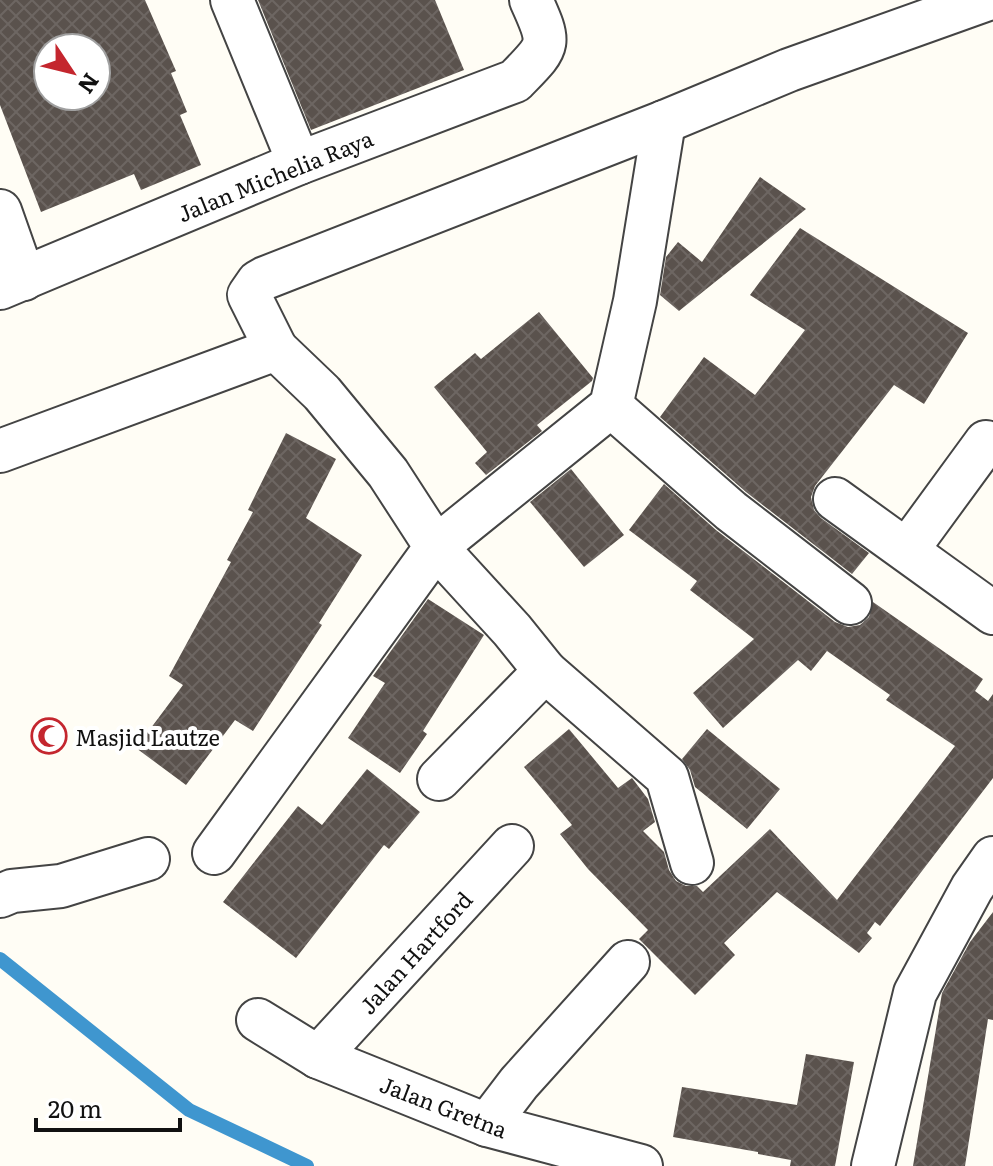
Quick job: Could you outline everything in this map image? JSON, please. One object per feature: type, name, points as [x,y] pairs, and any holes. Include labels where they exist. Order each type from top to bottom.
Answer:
[{"type":"street","points":[[232,0],[299,163]]},
{"type":"street","name":"Jalan Michelia Raya","points":[[12,284],[299,163],[515,81],[542,53],[546,31],[531,0]]},
{"type":"street","points":[[692,863],[667,777],[545,671],[436,547],[388,473],[322,393],[276,349],[249,295],[265,278],[789,70],[985,0]]},
{"type":"street","points":[[214,853],[436,547],[611,406],[635,301],[664,122]]},
{"type":"street","points":[[0,211],[12,284]]},
{"type":"street","points":[[0,451],[276,349]]},
{"type":"street","points":[[611,406],[731,511],[850,603]]},
{"type":"street","points":[[907,550],[986,442]]},
{"type":"street","points":[[835,499],[993,613]]},
{"type":"street","points":[[439,779],[545,671]]},
{"type":"street","name":"Jalan Hartford","points":[[318,1057],[512,846]]},
{"type":"street","points":[[873,1166],[915,993],[972,888],[993,858]]},
{"type":"street","points":[[0,896],[12,891],[61,886],[148,859]]},
{"type":"street","points":[[487,1125],[519,1083],[628,962]]},
{"type":"street","name":"Jalan Gretna","points":[[258,1020],[318,1057],[487,1125],[641,1166]]},
{"type":"building","points":[[0,0],[145,0],[176,71],[171,73],[187,112],[180,115],[201,165],[141,190],[134,174],[41,212],[0,105]]},
{"type":"building","points":[[258,0],[435,0],[464,70],[311,130]]},
{"type":"building","points":[[760,177],[806,209],[679,311],[660,295],[666,257],[678,242],[702,262]]},
{"type":"building","points":[[800,228],[968,333],[924,404],[894,385],[815,486],[811,497],[814,510],[869,553],[852,574],[746,492],[660,417],[704,357],[755,395],[805,330],[750,295]]},
{"type":"building","points":[[539,312],[593,378],[537,425],[542,431],[486,475],[475,463],[487,452],[434,387],[475,353],[481,359]]},
{"type":"building","points":[[286,433],[336,459],[306,518],[362,555],[319,623],[322,625],[253,731],[235,720],[186,785],[136,748],[183,685],[169,676],[231,562],[227,560],[253,512],[248,510]]},
{"type":"building","points":[[571,469],[624,535],[584,567],[530,502]]},
{"type":"building","points":[[664,484],[716,530],[835,622],[848,627],[860,625],[869,617],[873,602],[983,679],[975,691],[988,701],[993,694],[993,778],[880,926],[875,922],[867,933],[872,938],[859,953],[777,892],[724,943],[735,955],[695,995],[639,939],[648,930],[588,869],[560,834],[572,825],[524,767],[569,729],[618,788],[632,778],[648,799],[655,822],[643,831],[664,852],[676,881],[686,886],[697,886],[703,892],[770,829],[837,900],[955,746],[886,700],[890,695],[827,651],[811,671],[798,660],[723,728],[693,693],[754,639],[690,590],[697,581],[629,530]]},
{"type":"building","points":[[428,599],[484,635],[423,731],[427,734],[400,773],[348,738],[385,683],[373,676]]},
{"type":"building","points":[[707,729],[780,789],[747,829],[695,787],[690,770],[682,759]]},
{"type":"building","points":[[367,769],[420,812],[389,849],[384,845],[296,958],[223,902],[298,806],[322,825]]},
{"type":"building","points":[[993,912],[993,1020],[988,1019],[965,1166],[913,1166],[942,993],[970,942]]},
{"type":"building","points":[[806,1054],[854,1062],[835,1166],[790,1166],[791,1160],[673,1137],[682,1087],[797,1105]]},
{"type":"waterway","points":[[0,959],[189,1110],[307,1166]]},
{"type":"place","name":"Masjid Lautze","points":[[49,736]]}]
